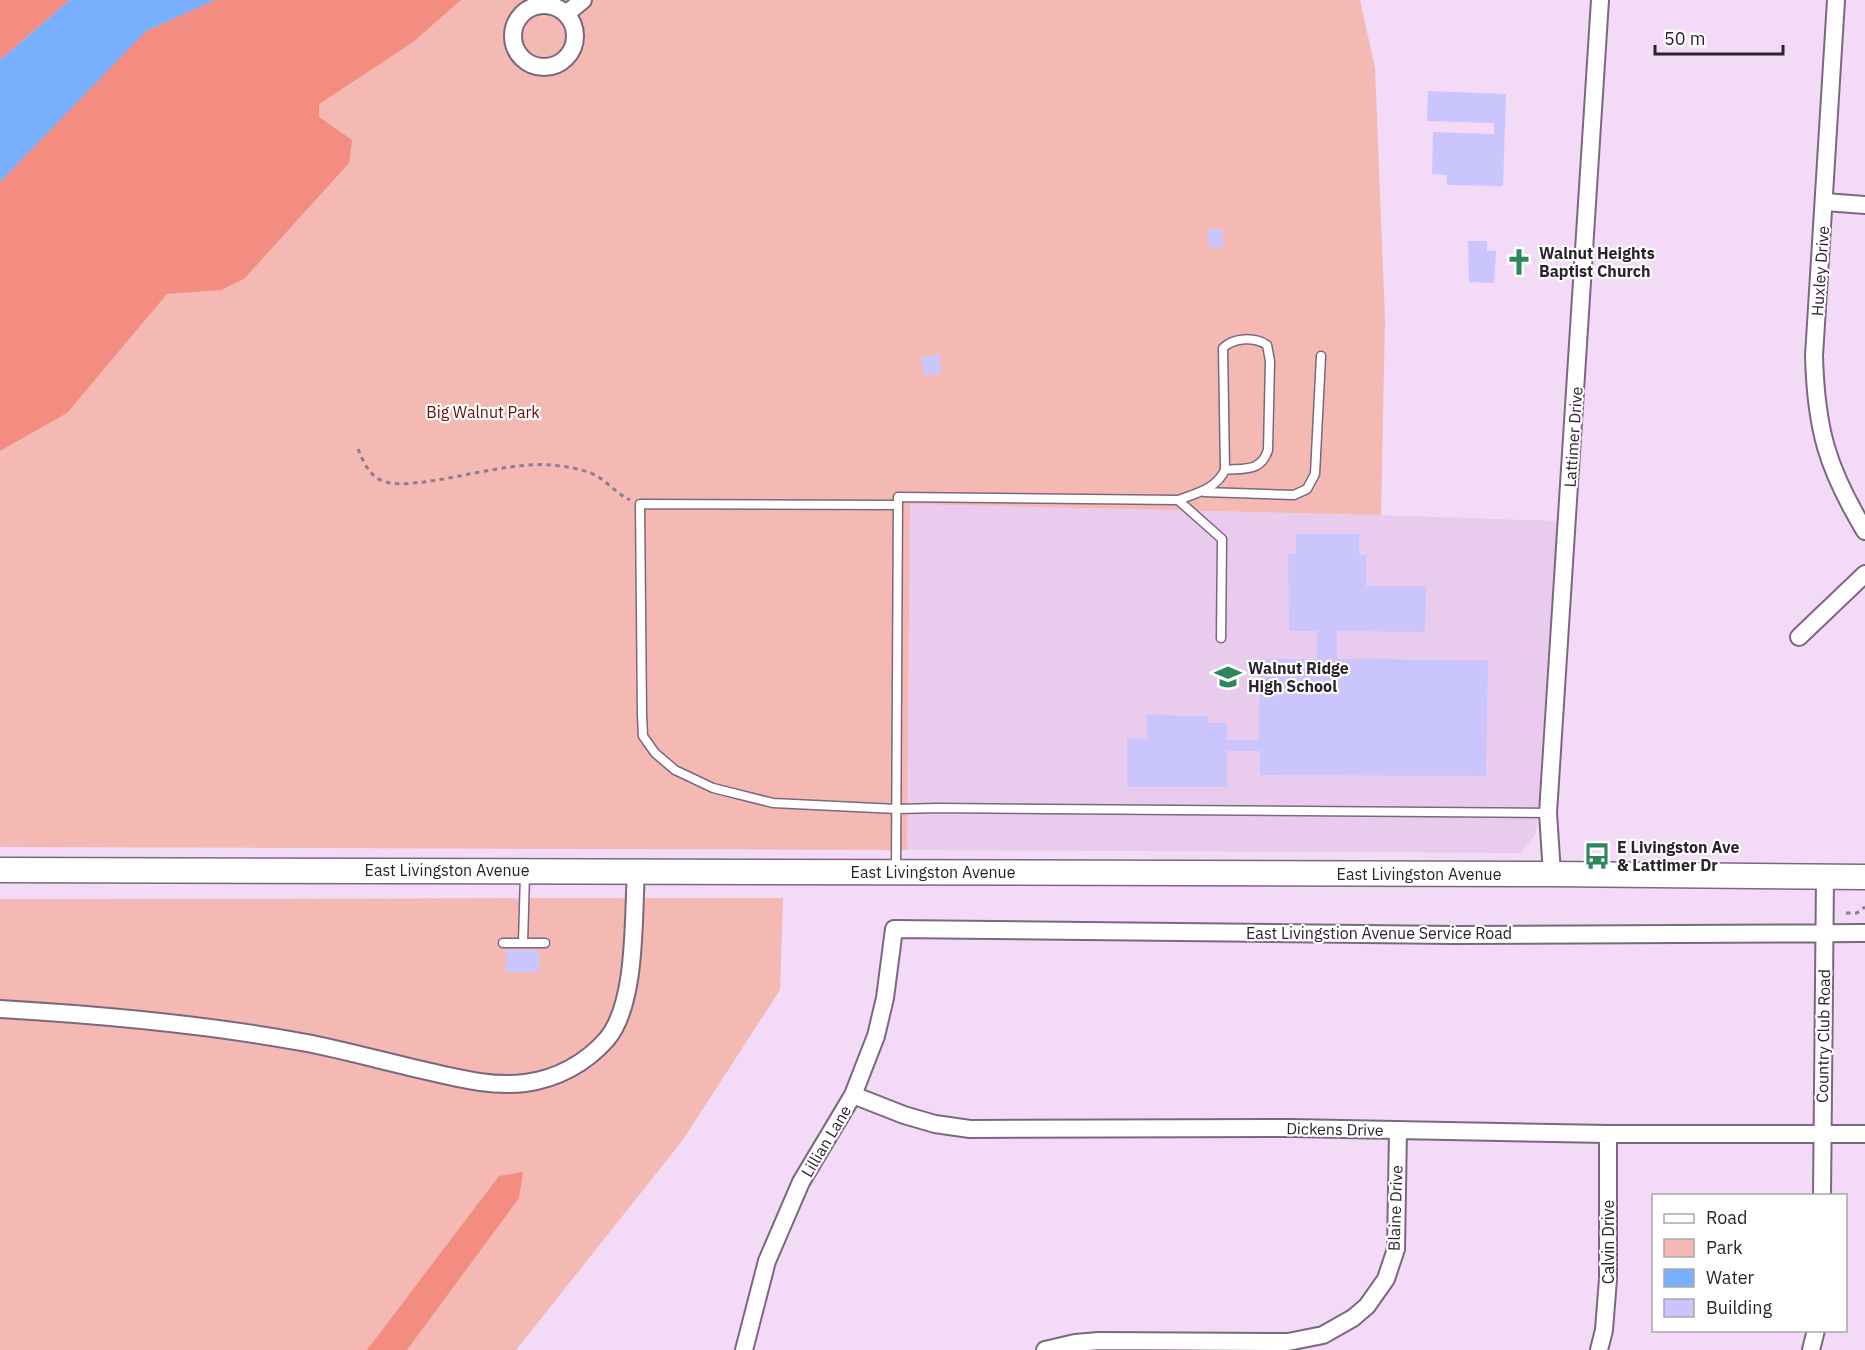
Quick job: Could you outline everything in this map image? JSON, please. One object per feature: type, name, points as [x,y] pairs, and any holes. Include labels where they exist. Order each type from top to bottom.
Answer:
[{"type":"main road","name":"East Livingston Avenue","points":[[0,870],[1552,874],[1865,877]]},
{"type":"street","points":[[566,14],[583,0]]},
{"type":"street","name":"Lattimer Drive","points":[[1552,874],[1548,813],[1600,0]]},
{"type":"street","name":"Huxley Drive","points":[[1836,0],[1814,356],[1818,416],[1830,463],[1846,500],[1865,531]]},
{"type":"street","points":[[1825,202],[1865,205]]},
{"type":"street","points":[[1799,637],[1865,574]]},
{"type":"street","points":[[0,1009],[105,1015],[211,1028],[308,1044],[459,1078],[510,1084],[538,1081],[583,1062],[609,1037],[616,1024],[628,990],[636,871]]},
{"type":"street","name":"Country Club Road","points":[[1822,1194],[1825,877]]},
{"type":"street","name":"East Livingstion Avenue Service Road","points":[[894,929],[1442,934],[1865,933]]},
{"type":"street","name":"Lillian Lane","points":[[744,1350],[767,1261],[801,1182],[853,1095],[876,1036],[885,998],[894,929]]},
{"type":"street","name":"Dickens Drive","points":[[853,1095],[904,1115],[935,1124],[970,1129],[1865,1134]]},
{"type":"street","name":"Blaine Drive","points":[[1045,1350],[1075,1343],[1098,1341],[1288,1342],[1323,1335],[1346,1323],[1367,1306],[1386,1279],[1392,1266],[1398,1229],[1398,1130]]},
{"type":"street","name":"Calvin Drive","points":[[1599,1350],[1607,1304],[1608,1134]]},
{"type":"street","points":[[1811,1350],[1816,1332]]},
{"type":"lane","points":[[896,872],[898,497],[1178,500],[1210,487],[1220,479],[1225,470],[1223,348],[1229,342],[1259,340],[1267,345],[1270,361],[1268,450],[1264,460],[1256,466],[1225,470]]},
{"type":"lane","points":[[1198,492],[1294,495],[1307,489],[1315,474],[1321,356]]},
{"type":"lane","points":[[1178,500],[1222,539],[1221,638]]},
{"type":"lane","points":[[898,505],[640,504],[643,736],[655,753],[675,770],[713,788],[773,803],[897,809],[1548,813]]},
{"type":"lane","points":[[523,943],[525,871]]},
{"type":"lane","points":[[503,943],[545,943]]},
{"type":"path","points":[[358,449],[367,468],[382,481],[402,484],[525,466],[549,465],[578,469],[599,477],[619,494],[640,504]]},
{"type":"path","points":[[1846,913],[1857,913],[1865,907]]},
{"type":"shaded area","points":[[0,0],[70,0],[0,60]]},
{"type":"shaded area","points":[[215,0],[461,0],[413,42],[319,104],[319,117],[352,140],[349,163],[244,279],[221,290],[167,294],[67,413],[0,451],[0,182],[146,31]]},
{"type":"shaded area","name":"Walnut Ridge High School","points":[[910,504],[1558,521],[1536,833],[1521,853],[907,850]]},
{"type":"shaded area","points":[[523,1172],[519,1198],[407,1350],[367,1350],[499,1176]]},
{"type":"green space","name":"Big Walnut Park","points":[[134,0],[1360,0],[1375,68],[1385,320],[1381,515],[910,504],[907,850],[0,847],[0,118]]},
{"type":"green space","points":[[783,898],[780,990],[682,1141],[516,1350],[0,1350],[0,899]]},
{"type":"water","points":[[70,0],[215,0],[146,31],[0,182],[0,60]]},
{"type":"building","points":[[1428,91],[1506,94],[1503,186],[1447,185],[1447,175],[1432,174],[1433,132],[1494,134],[1494,123],[1427,121]]},
{"type":"building","points":[[1208,229],[1223,229],[1223,248],[1209,248]]},
{"type":"building","points":[[1468,241],[1487,241],[1487,251],[1496,251],[1494,283],[1469,282]]},
{"type":"building","points":[[940,355],[941,374],[923,375],[922,356]]},
{"type":"building","points":[[1296,534],[1359,534],[1359,555],[1366,555],[1366,586],[1426,586],[1425,632],[1337,631],[1337,659],[1488,660],[1486,776],[1260,775],[1260,751],[1227,751],[1227,787],[1127,787],[1127,738],[1147,739],[1147,715],[1208,716],[1208,723],[1227,723],[1227,740],[1259,740],[1260,659],[1317,659],[1317,631],[1289,631],[1288,554],[1296,554]]},
{"type":"building","points":[[506,950],[539,950],[539,972],[506,972]]},
{"type":"place","name":"Walnut Heights Baptist Church","points":[[1519,262]]},
{"type":"place","name":"Walnut Ridge High School","points":[[1228,677]]},
{"type":"place","name":"E Livingston Ave & Lattimer Dr","points":[[1597,856]]}]
